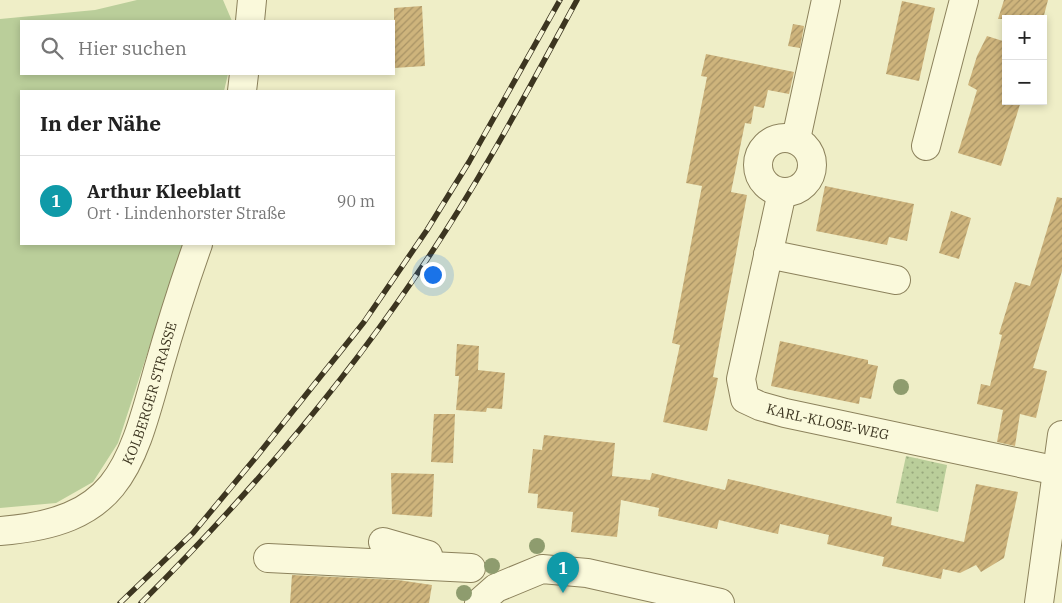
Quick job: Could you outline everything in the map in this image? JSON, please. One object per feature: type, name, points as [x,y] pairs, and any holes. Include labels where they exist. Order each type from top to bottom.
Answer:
[{"type":"street","points":[[250,20],[252,0]]},
{"type":"street","points":[[796,139],[826,0]]},
{"type":"street","points":[[926,146],[964,0]]},
{"type":"street","points":[[242,90],[244,75]]},
{"type":"street","points":[[778,138],[796,139],[809,150],[813,167],[811,176],[799,188],[782,192],[765,184],[758,167],[759,158],[762,149],[778,138]]},
{"type":"street","name":"KARL-KLOSE-WEG","points":[[782,192],[741,379],[745,399],[760,406],[785,413],[1060,456]]},
{"type":"street","name":"KOLBERGER STRASSE","points":[[0,531],[69,519],[94,502],[113,485],[125,470],[135,450],[180,295],[198,245]]},
{"type":"street","points":[[768,254],[896,280]]},
{"type":"street","points":[[1039,603],[1060,456]]},
{"type":"street","points":[[383,542],[471,568],[487,596],[542,570],[587,573],[720,603]]},
{"type":"street","points":[[268,558],[471,568]]},
{"type":"green space","points":[[137,0],[223,0],[232,20],[20,20],[20,75],[228,75],[224,90],[20,90],[20,245],[183,245],[118,443],[93,482],[56,503],[0,508],[0,19],[95,10]]},
{"type":"green space","points":[[906,456],[947,465],[938,512],[896,503]]},
{"type":"building","points":[[1004,0],[1048,0],[1044,15],[1002,15],[1002,19],[998,19]]},
{"type":"building","points":[[902,1],[935,8],[919,81],[886,74]]},
{"type":"building","points":[[422,6],[425,66],[395,68],[394,8]]},
{"type":"building","points":[[793,24],[804,26],[800,48],[788,46]]},
{"type":"building","points":[[987,36],[1002,41],[1002,105],[1020,105],[1001,166],[958,153],[977,90],[968,85],[977,56]]},
{"type":"building","points":[[706,54],[794,72],[789,94],[768,90],[764,108],[754,106],[751,124],[745,123],[731,192],[747,195],[713,377],[718,378],[707,431],[663,422],[680,345],[672,343],[702,186],[686,183],[707,77],[701,76]]},
{"type":"building","points":[[825,186],[914,204],[907,241],[889,237],[887,245],[816,231]]},
{"type":"building","points":[[1057,197],[1062,198],[1062,271],[1033,368],[1047,371],[1036,418],[1020,414],[1015,446],[997,442],[1003,410],[977,404],[981,384],[990,386],[1002,335],[999,334],[1015,282],[1030,286]]},
{"type":"building","points":[[951,211],[971,218],[959,259],[939,253]]},
{"type":"building","points":[[780,341],[868,360],[868,364],[878,366],[871,399],[860,397],[859,404],[771,386]]},
{"type":"building","points":[[457,344],[479,346],[478,370],[505,373],[502,409],[487,408],[486,412],[456,410],[459,376],[455,376]]},
{"type":"building","points":[[434,414],[455,414],[453,463],[431,462]]},
{"type":"building","points":[[544,435],[615,443],[612,476],[650,480],[652,473],[725,490],[728,479],[892,517],[891,525],[964,542],[976,484],[1018,492],[1004,558],[981,572],[976,565],[960,573],[943,569],[941,579],[882,566],[884,557],[827,544],[829,535],[780,524],[778,534],[719,520],[717,529],[658,516],[659,508],[621,500],[617,537],[571,532],[573,512],[537,508],[538,494],[528,493],[533,449],[542,450]]},
{"type":"building","points":[[391,473],[434,474],[432,517],[392,514]]},
{"type":"building","points":[[292,575],[398,580],[432,585],[429,603],[290,603]]},
{"type":"railway","points":[[120,603],[193,533],[364,322],[427,230],[469,162],[560,0]]},
{"type":"railway","points":[[141,603],[251,487],[353,364],[415,277],[459,210],[577,0]]},
{"type":"place","name":"Arthur Kleeblatt","points":[[563,593]]}]
